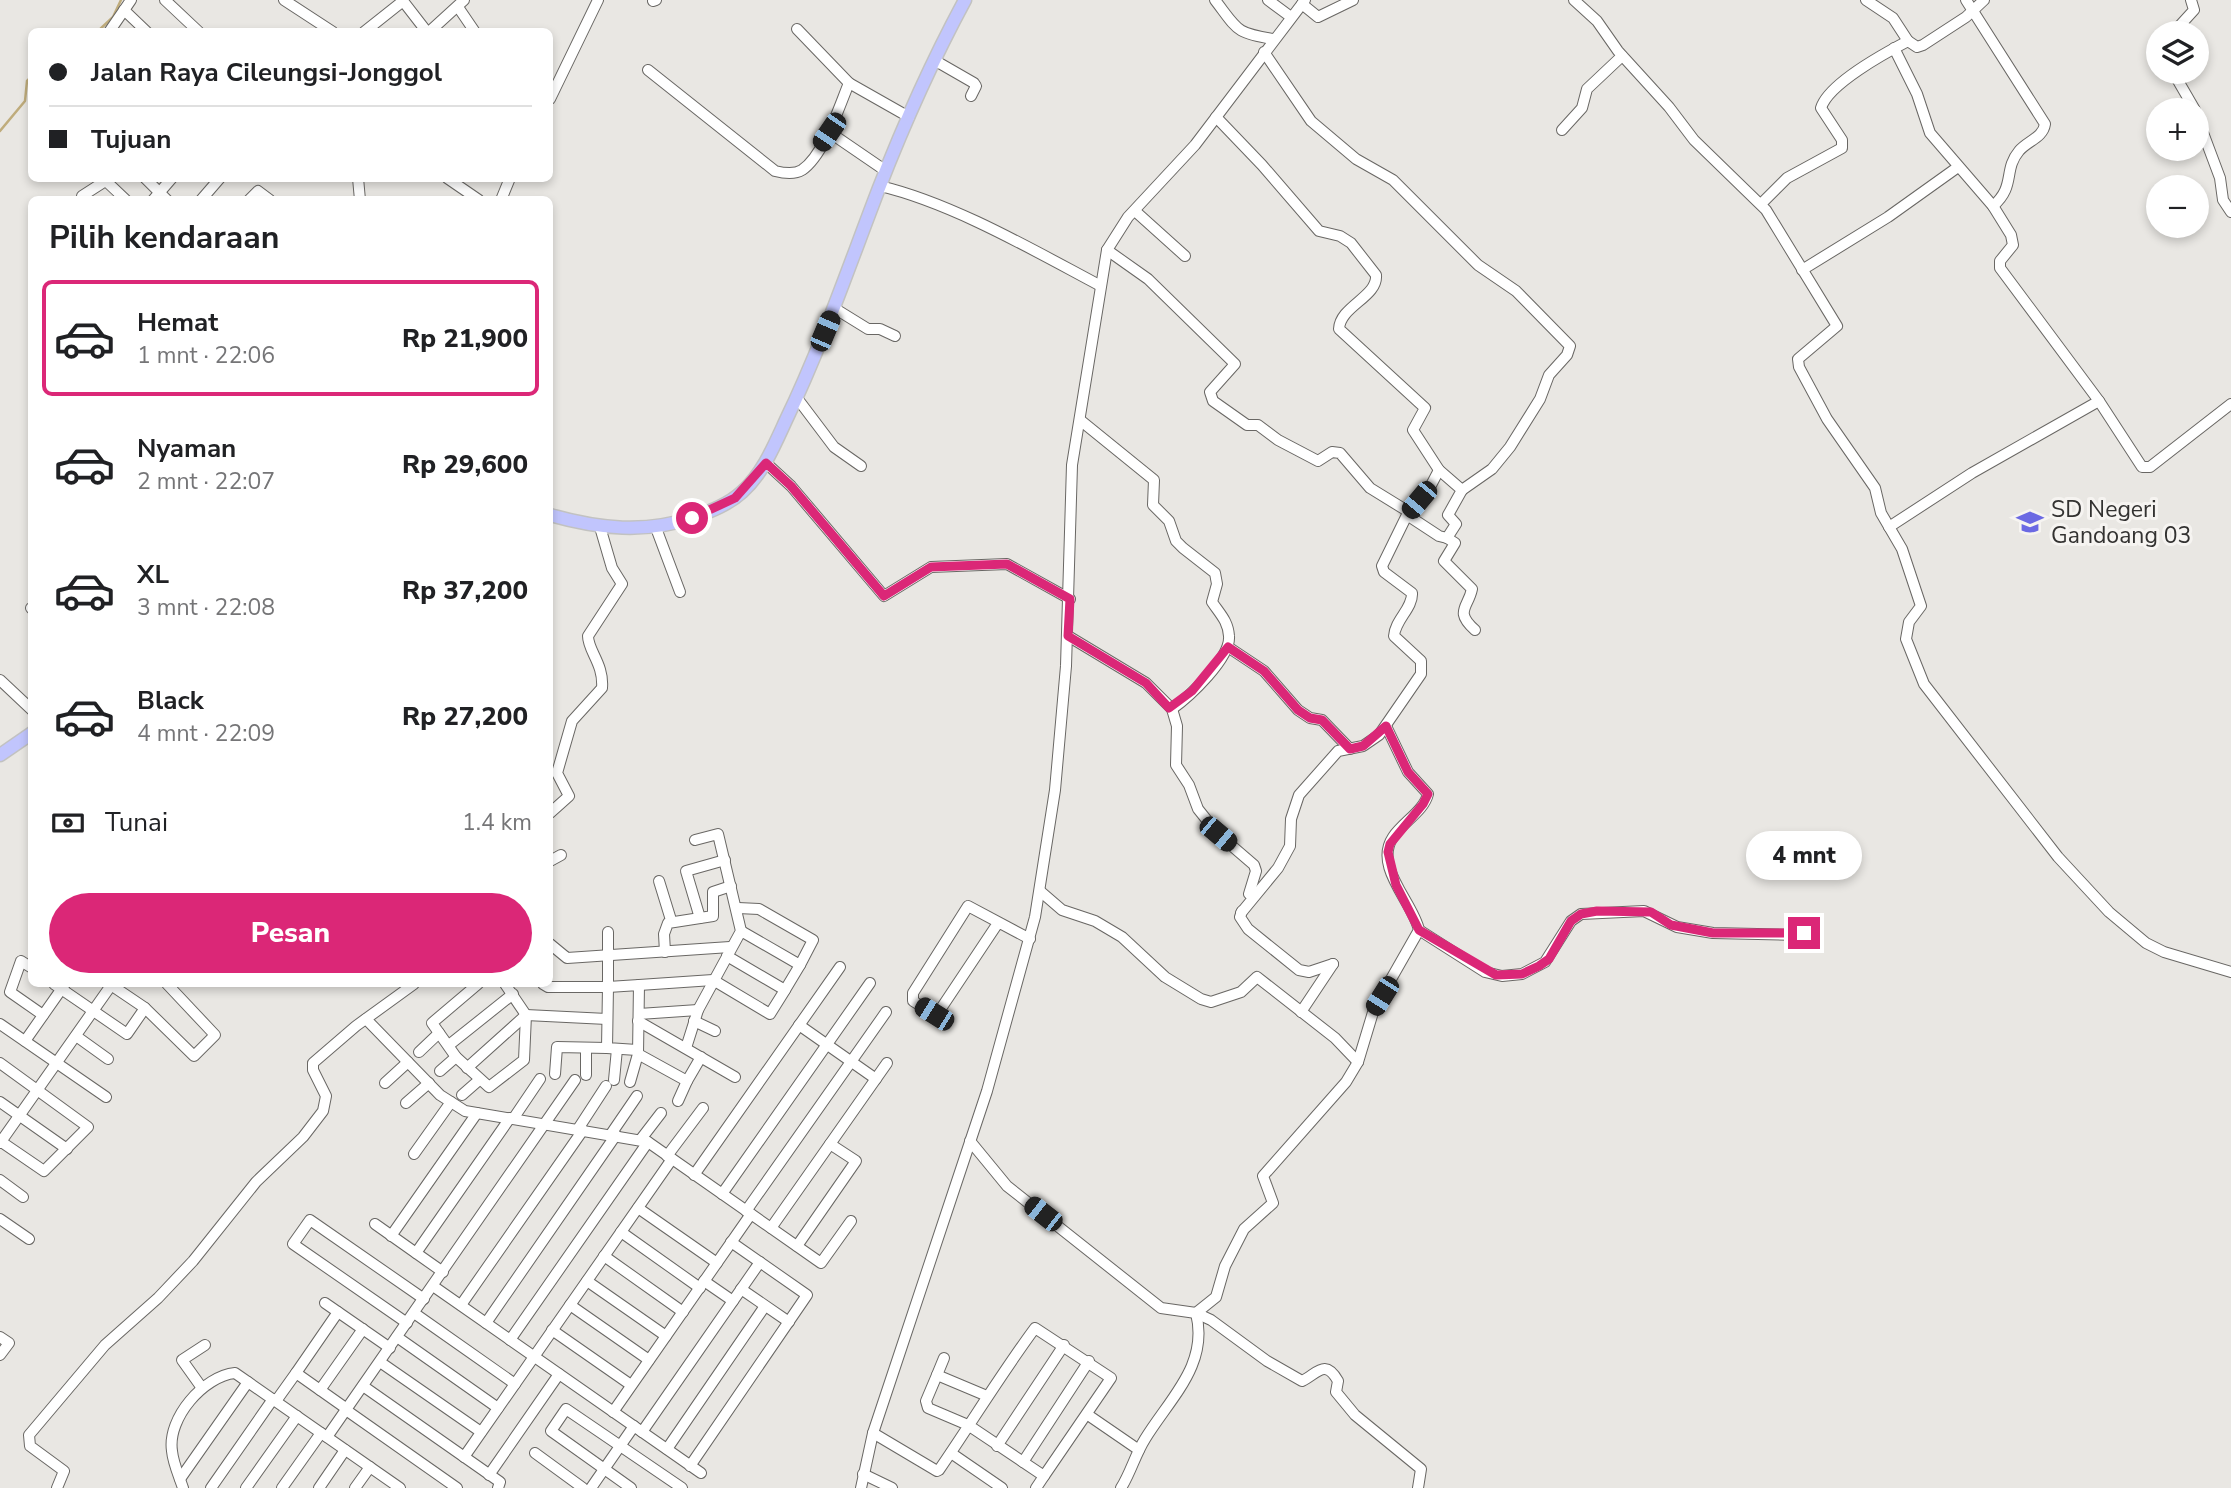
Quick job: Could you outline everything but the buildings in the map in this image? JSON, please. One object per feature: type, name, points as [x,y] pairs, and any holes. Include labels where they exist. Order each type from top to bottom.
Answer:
[{"type":"main road","points":[[553,517],[600,527],[656,528],[710,512],[735,498],[766,463],[797,398],[909,117],[965,0]]},
{"type":"main road","points":[[0,755],[28,736]]},
{"type":"street","points":[[112,28],[131,0]]},
{"type":"street","points":[[284,0],[327,28]]},
{"type":"street","points":[[368,28],[403,0],[425,28]]},
{"type":"street","points":[[553,93],[598,0]]},
{"type":"street","points":[[1268,0],[1291,17]]},
{"type":"street","points":[[861,1488],[873,1433],[1002,1041],[1040,891],[1055,790],[1068,636],[1069,495],[1090,372],[1099,285],[1107,250],[1116,232],[1216,117],[1303,2],[1318,17],[1353,0]]},
{"type":"street","points":[[1574,0],[1597,21],[1622,57],[1669,107],[1694,140],[1761,204],[1837,326],[1798,359],[1799,367],[1826,419],[1870,479],[1881,513],[1902,549],[1921,606],[1909,622],[1906,639],[1928,691],[2049,846],[2109,912],[2154,948],[2231,972]]},
{"type":"street","points":[[1866,0],[1893,18],[1908,41],[1917,47],[1972,12],[1984,0]]},
{"type":"street","points":[[1966,0],[2045,124],[2043,132],[2017,153],[2008,190],[1993,206]]},
{"type":"street","points":[[2184,21],[2194,10],[2190,0]]},
{"type":"street","points":[[168,1],[192,28]]},
{"type":"street","points":[[1217,1],[1241,32],[1273,39]]},
{"type":"street","points":[[433,28],[461,3],[473,28]]},
{"type":"street","points":[[124,10],[144,28]]},
{"type":"street","points":[[375,21],[381,28]]},
{"type":"street","points":[[797,29],[849,83],[909,117]]},
{"type":"street","points":[[1761,204],[1787,178],[1838,152],[1842,140],[1822,112],[1822,104],[1852,74],[1908,41]]},
{"type":"street","points":[[1894,48],[1917,94],[1930,133],[1993,206],[2013,239],[2011,250],[2000,261],[2000,268],[2145,468],[2231,404]]},
{"type":"street","points":[[1264,52],[1311,121],[1356,159],[1393,180],[1478,265],[1516,292],[1570,346],[1567,355],[1549,375],[1540,399],[1510,447],[1492,469],[1462,490],[1448,515],[1456,524],[1447,538]]},
{"type":"street","points":[[1562,130],[1582,108],[1587,89],[1622,57]]},
{"type":"street","points":[[934,60],[974,83],[976,86],[971,96]]},
{"type":"street","points":[[648,70],[775,171],[783,173],[802,170],[829,132],[849,83]]},
{"type":"street","points":[[1216,117],[1262,164],[1319,231],[1340,236],[1351,243],[1376,275],[1373,287],[1346,314],[1339,329],[1425,408],[1413,430],[1439,470],[1462,490]]},
{"type":"street","points":[[829,132],[886,172]]},
{"type":"street","points":[[2209,149],[2220,178],[2223,200],[2231,212]]},
{"type":"street","points":[[1802,270],[1888,217],[1958,167]]},
{"type":"street","points":[[84,196],[105,182]]},
{"type":"street","points":[[110,182],[122,196]]},
{"type":"street","points":[[148,182],[159,196]]},
{"type":"street","points":[[204,196],[217,182]]},
{"type":"street","points":[[453,182],[473,196]]},
{"type":"street","points":[[880,186],[916,196],[975,222],[1099,285]]},
{"type":"street","points":[[1135,211],[1185,257]]},
{"type":"street","points":[[1107,250],[1148,279],[1235,365],[1210,392],[1213,401],[1247,425],[1258,425],[1318,461],[1332,452],[1340,453],[1370,488],[1455,543],[1445,563],[1472,589],[1463,609],[1465,619],[1475,630]]},
{"type":"street","points":[[834,308],[869,329],[880,329],[895,336]]},
{"type":"street","points":[[797,398],[834,447],[861,466]]},
{"type":"street","points":[[1889,527],[1972,473],[2099,401]]},
{"type":"street","points":[[1080,420],[1150,474],[1156,485],[1152,502],[1155,509],[1169,522],[1176,541],[1215,573],[1217,584],[1212,602],[1226,623],[1228,647],[1202,681],[1172,709]]},
{"type":"street","points":[[766,463],[791,486],[884,596],[931,567],[1007,564],[1070,599]]},
{"type":"street","points":[[1241,914],[1278,867],[1290,846],[1291,819],[1298,795],[1334,755],[1363,746],[1386,726],[1422,668],[1421,661],[1394,636],[1397,624],[1412,600],[1412,593],[1384,572],[1382,566],[1408,513],[1429,489],[1439,470]]},
{"type":"street","points":[[553,810],[569,796],[556,774],[568,727],[603,688],[599,659],[587,641],[587,636],[622,584],[611,568],[600,527]]},
{"type":"street","points":[[656,528],[680,592]]},
{"type":"street","points":[[1068,636],[1146,683],[1172,709],[1177,726],[1176,765],[1189,785],[1198,809],[1218,834],[1254,865],[1254,884],[1241,914],[1248,929],[1299,970],[1309,972],[1334,964],[1301,1012]]},
{"type":"street","points":[[1228,647],[1264,671],[1298,710],[1310,718],[1322,720],[1350,749]]},
{"type":"street","points":[[0,680],[28,706]]},
{"type":"street","points":[[1386,726],[1408,772],[1428,794],[1423,804],[1395,835],[1388,852],[1396,885],[1419,930],[1485,972],[1502,976],[1522,974],[1545,962],[1571,921],[1581,914],[1651,912],[1671,925],[1713,933],[1798,935],[1815,926]]},
{"type":"street","points":[[686,1048],[698,1010],[741,931],[738,908],[717,832],[695,840]]},
{"type":"street","points":[[553,859],[561,855]]},
{"type":"street","points":[[700,918],[686,871],[725,860]]},
{"type":"street","points":[[659,881],[671,920]]},
{"type":"street","points":[[665,952],[664,928],[671,920],[714,915],[713,892],[730,886]]},
{"type":"street","points":[[1040,891],[1062,910],[1106,926],[1122,937],[1165,977],[1195,997],[1211,1002],[1222,999],[1241,992],[1257,977],[1335,1038],[1358,1062]]},
{"type":"street","points":[[998,923],[938,1013],[934,1014],[912,1001],[913,993],[968,906],[1030,939]]},
{"type":"street","points":[[553,986],[608,987],[713,981],[770,1014],[800,965],[812,938],[759,909],[738,908]]},
{"type":"street","points":[[1196,1313],[1216,1297],[1225,1266],[1244,1229],[1273,1203],[1263,1176],[1346,1082],[1358,1062],[1370,1019],[1419,930]]},
{"type":"street","points":[[741,931],[800,965]]},
{"type":"street","points":[[460,1305],[581,1130],[610,1083],[612,1049],[607,1019],[608,932]]},
{"type":"street","points":[[553,946],[567,958],[665,952],[729,952],[785,990]]},
{"type":"street","points":[[28,965],[21,961],[10,992],[43,1015]]},
{"type":"street","points":[[694,1175],[840,967]]},
{"type":"street","points":[[722,1194],[870,983]]},
{"type":"street","points":[[630,1082],[638,1052],[639,985]]},
{"type":"street","points":[[25,1041],[59,987]]},
{"type":"street","points":[[63,987],[127,1034],[145,1008]]},
{"type":"street","points":[[0,1063],[38,1089],[86,1122],[88,1127],[44,1171],[0,1142],[20,1116],[38,1089],[110,987]]},
{"type":"street","points":[[116,987],[145,1008],[194,1056],[215,1035],[170,987]]},
{"type":"street","points":[[57,1488],[64,1471],[30,1446],[29,1435],[104,1345],[158,1298],[193,1261],[256,1182],[303,1137],[326,1104],[326,1096],[313,1070],[313,1063],[366,1018],[410,987]]},
{"type":"street","points":[[474,987],[432,1023],[456,1057],[478,1081],[489,1087],[524,1060],[526,1015],[507,987]]},
{"type":"street","points":[[449,1045],[513,994]]},
{"type":"street","points":[[639,1018],[698,1010]]},
{"type":"street","points":[[613,1412],[886,1012]]},
{"type":"street","points":[[467,1068],[526,1015],[607,1019]]},
{"type":"street","points":[[366,1018],[429,1083],[450,1102],[465,1111],[645,1141],[821,1264],[851,1221]]},
{"type":"street","points":[[639,1018],[735,1077]]},
{"type":"street","points":[[694,1021],[715,1031]]},
{"type":"street","points":[[0,1024],[106,1097]]},
{"type":"street","points":[[799,1025],[876,1079]]},
{"type":"street","points":[[419,1052],[439,1033]]},
{"type":"street","points":[[76,1036],[108,1059]]},
{"type":"street","points":[[555,1074],[557,1047],[612,1049],[638,1052],[687,1081]]},
{"type":"street","points":[[586,1048],[586,1074]]},
{"type":"street","points":[[440,1070],[456,1057]]},
{"type":"street","points":[[678,1101],[701,1057]]},
{"type":"street","points":[[385,1083],[408,1062]]},
{"type":"street","points":[[771,1228],[887,1063]]},
{"type":"street","points":[[416,1253],[540,1079]]},
{"type":"street","points":[[282,1488],[363,1387],[575,1080]]},
{"type":"street","points":[[463,1095],[478,1081]]},
{"type":"street","points":[[406,1103],[429,1083]]},
{"type":"street","points":[[486,1323],[637,1096]]},
{"type":"street","points":[[0,1102],[67,1149]]},
{"type":"street","points":[[414,1154],[450,1102]]},
{"type":"street","points":[[464,1457],[638,1208],[703,1108]]},
{"type":"street","points":[[391,1236],[477,1113]]},
{"type":"street","points":[[510,1340],[645,1141],[661,1113]]},
{"type":"street","points":[[970,1141],[1007,1186],[1161,1308],[1196,1313],[1302,1381],[1316,1370],[1324,1369],[1334,1374],[1338,1381],[1336,1392],[1355,1415],[1421,1469],[1418,1488]]},
{"type":"street","points":[[797,1246],[856,1161],[830,1144]]},
{"type":"street","points":[[0,1180],[23,1196]]},
{"type":"street","points":[[638,1208],[717,1263]]},
{"type":"street","points":[[0,1219],[29,1239]]},
{"type":"street","points":[[407,1323],[293,1244],[304,1228],[310,1220],[424,1299]]},
{"type":"street","points":[[375,1224],[443,1272]]},
{"type":"street","points":[[621,1232],[733,1301]]},
{"type":"street","points":[[690,1466],[807,1295],[731,1242]]},
{"type":"street","points":[[604,1256],[683,1312]]},
{"type":"street","points":[[591,1488],[620,1446],[638,1429],[760,1262]]},
{"type":"street","points":[[587,1281],[666,1336]]},
{"type":"street","points":[[433,1286],[701,1473]]},
{"type":"street","points":[[741,1289],[789,1322]]},
{"type":"street","points":[[325,1303],[390,1348]]},
{"type":"street","points":[[570,1305],[649,1360]]},
{"type":"street","points":[[667,1449],[765,1306]]},
{"type":"street","points":[[211,1488],[338,1312]]},
{"type":"street","points":[[414,1313],[515,1384]]},
{"type":"street","points":[[1121,1488],[1130,1475],[1139,1450],[1195,1364],[1199,1341],[1196,1313]]},
{"type":"street","points":[[873,1433],[934,1471],[939,1469],[1035,1328],[1089,1361],[1111,1378],[1036,1488]]},
{"type":"street","points":[[320,1390],[363,1329]]},
{"type":"street","points":[[552,1330],[631,1385]]},
{"type":"street","points":[[0,1337],[9,1343],[0,1355]]},
{"type":"street","points":[[397,1337],[498,1408]]},
{"type":"street","points":[[202,1388],[182,1360],[205,1345]]},
{"type":"street","points":[[997,1446],[1064,1345]]},
{"type":"street","points":[[944,1358],[926,1405],[968,1425],[1044,1476]]},
{"type":"street","points":[[1023,1462],[1089,1361]]},
{"type":"street","points":[[380,1362],[481,1432]]},
{"type":"street","points":[[182,1484],[171,1450],[175,1424],[202,1388],[221,1374],[235,1373],[395,1487]]},
{"type":"street","points":[[296,1373],[457,1488]]},
{"type":"street","points":[[489,1475],[559,1374]]},
{"type":"street","points":[[937,1375],[987,1396]]},
{"type":"street","points":[[182,1484],[248,1382]]},
{"type":"street","points":[[363,1387],[499,1482],[498,1488]]},
{"type":"street","points":[[631,1488],[551,1431],[566,1409],[682,1488]]},
{"type":"street","points":[[1088,1415],[1139,1450]]},
{"type":"street","points":[[246,1488],[296,1416]]},
{"type":"street","points":[[319,1488],[345,1450]]},
{"type":"street","points":[[535,1453],[583,1488]]},
{"type":"street","points":[[951,1453],[1002,1488]]},
{"type":"street","points":[[355,1488],[370,1467]]},
{"type":"street","points":[[863,1474],[892,1488]]},
{"type":"waterway","points":[[101,28],[113,17],[121,0]]},
{"type":"waterway","points":[[0,131],[25,101],[28,80]]},
{"type":"place","name":"SD Negeri Gandoang 03","points":[[2030,522]]},
{"type":"route","points":[[692,518],[710,512],[735,498],[766,463],[791,486],[884,596],[931,567],[1007,564],[1070,599],[1068,636],[1146,683],[1169,708],[1172,709],[1192,691],[1221,660],[1228,647],[1264,671],[1298,710],[1310,718],[1320,718],[1350,749],[1363,746],[1379,735],[1386,726],[1408,772],[1428,794],[1423,804],[1391,840],[1388,852],[1396,885],[1418,923],[1419,930],[1490,974],[1502,976],[1529,972],[1549,959],[1575,917],[1597,911],[1651,912],[1671,925],[1713,933],[1754,932],[1782,936],[1804,933]]}]
